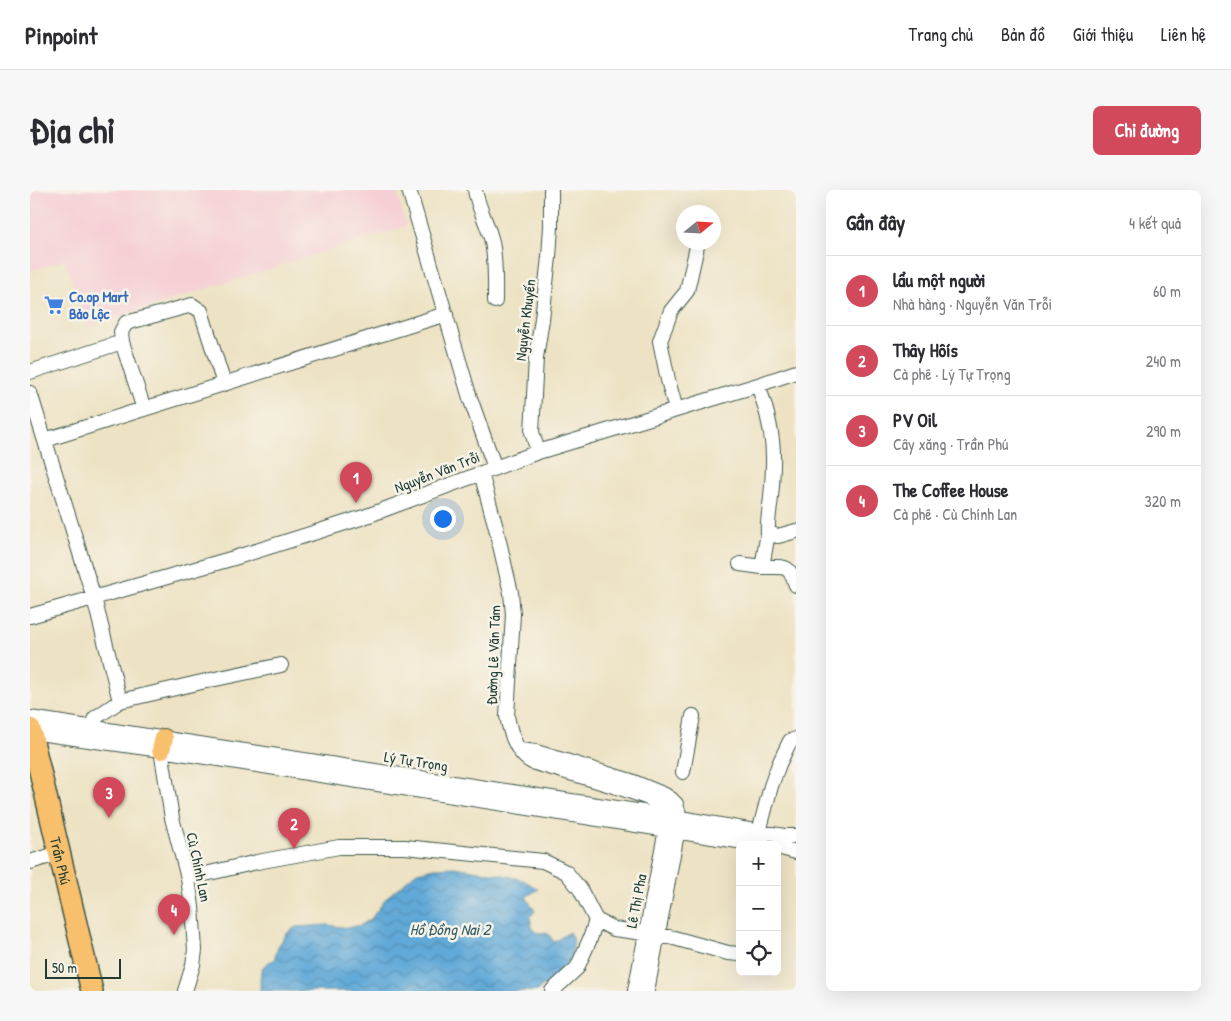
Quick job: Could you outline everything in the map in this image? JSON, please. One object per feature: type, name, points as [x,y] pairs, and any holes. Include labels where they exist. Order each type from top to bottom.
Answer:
[{"type":"highway","name":"Trần Phú","points":[[31,731],[92,991]]},
{"type":"street","points":[[409,190],[470,398],[495,468]]},
{"type":"street","points":[[475,190],[477,202],[492,241],[496,264],[495,301]]},
{"type":"street","name":"Nguyễn Khuyến","points":[[538,452],[532,432],[536,358],[551,234],[551,190]]},
{"type":"street","points":[[676,410],[660,341],[671,311],[687,291],[696,250]]},
{"type":"street","points":[[144,409],[122,342],[121,332],[126,323],[192,305],[201,311],[224,384]]},
{"type":"street","points":[[45,440],[446,314]]},
{"type":"street","points":[[30,372],[122,342]]},
{"type":"street","name":"Nguyễn Văn Trỗi","points":[[30,616],[234,558],[364,517],[538,452],[796,372]]},
{"type":"street","points":[[758,385],[771,435],[773,460],[768,533],[762,567]]},
{"type":"street","points":[[30,393],[94,598],[120,701]]},
{"type":"street","name":"Đường Lê Văn Tám","points":[[481,473],[511,593],[513,614],[507,716],[514,743],[520,750],[536,752],[630,781],[671,798],[676,804],[673,824]]},
{"type":"street","points":[[768,533],[778,536],[796,531]]},
{"type":"street","points":[[740,564],[786,568],[791,571],[796,585]]},
{"type":"street","points":[[91,727],[95,718],[120,701],[206,680],[282,665]]},
{"type":"street","points":[[683,772],[692,716]]},
{"type":"street","name":"Lý Tự Trọng","points":[[31,731],[91,727],[163,744]]},
{"type":"street","name":"Lý Tự Trọng","points":[[31,731],[163,744],[761,838],[796,836]]},
{"type":"street","points":[[761,838],[771,786],[790,741],[796,739]]},
{"type":"street","name":"Cù Chính Lan","points":[[163,744],[172,818],[188,878],[195,950],[193,965],[185,991]]},
{"type":"street","name":"Lê Thị Pha","points":[[635,991],[652,934],[673,824]]},
{"type":"street","points":[[188,878],[257,862],[339,847],[422,848],[543,861],[566,872],[580,889],[596,920],[614,929],[674,938],[736,954]]},
{"type":"street","points":[[781,848],[796,852]]},
{"type":"street","points":[[30,862],[60,853]]},
{"type":"street","points":[[552,991],[577,968],[596,920]]},
{"type":"street","points":[[647,991],[652,934]]},
{"type":"shaded area","points":[[30,190],[396,190],[406,226],[88,326],[65,260],[30,271]]},
{"type":"water","name":"Hồ Đồng Nai 2","points":[[455,867],[523,880],[538,889],[526,897],[535,911],[530,917],[532,927],[537,933],[547,932],[554,942],[569,932],[574,942],[570,960],[554,978],[537,991],[260,991],[262,968],[274,960],[278,947],[286,934],[296,927],[328,925],[348,928],[361,925],[371,919],[387,897],[417,872],[435,868]]},
{"type":"place","name":"Co.op Mart Bảo Lộc","points":[[54,305]]},
{"type":"place","name":"lẩu một người","points":[[356,503]]},
{"type":"place","name":"PV Oil","points":[[109,818]]},
{"type":"place","name":"Thây Hôís","points":[[294,849]]},
{"type":"place","name":"The Coffee House","points":[[174,935]]}]
